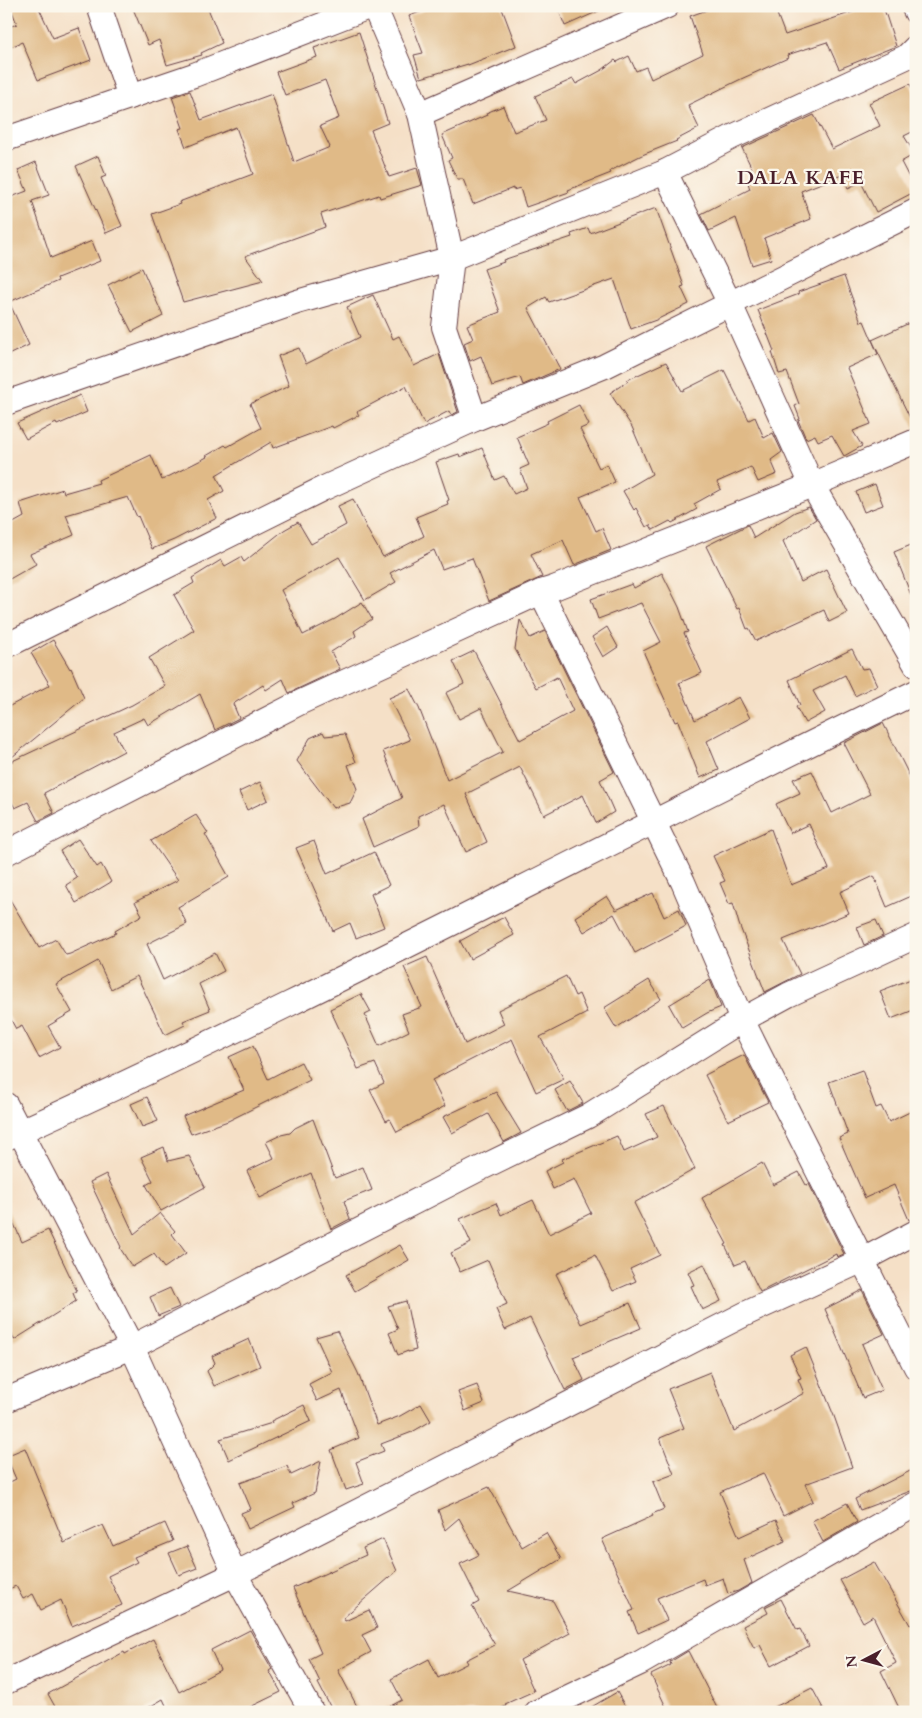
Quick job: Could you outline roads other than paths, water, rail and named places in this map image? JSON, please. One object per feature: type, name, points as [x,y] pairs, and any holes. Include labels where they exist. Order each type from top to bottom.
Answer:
[{"type":"street","points":[[99,6],[130,97]]},
{"type":"street","points":[[6,138],[194,75],[373,6],[420,114],[452,258],[444,327],[474,419]]},
{"type":"street","points":[[914,6],[916,12]]},
{"type":"street","points":[[420,114],[657,8]]},
{"type":"street","points":[[6,403],[297,302],[452,258],[665,172],[732,136],[906,57],[916,47]]},
{"type":"street","points":[[665,172],[730,304],[812,485],[916,665]]},
{"type":"street","points":[[6,646],[322,489],[474,419],[605,366],[916,211]]},
{"type":"street","points":[[6,852],[300,702],[541,592],[812,485],[916,441]]},
{"type":"street","points":[[541,592],[683,882],[742,1020],[916,1366]]},
{"type":"street","points":[[13,1135],[88,1101],[329,984],[916,692]]},
{"type":"street","points":[[6,1400],[132,1347],[475,1171],[588,1116],[742,1020],[788,995],[916,936]]},
{"type":"street","points":[[6,1105],[13,1135],[132,1347],[235,1574],[312,1712]]},
{"type":"street","points":[[6,1682],[235,1574],[745,1314],[863,1260],[916,1232]]},
{"type":"street","points":[[537,1712],[640,1663],[916,1504]]},
{"type":"district","name":"DALA KAFE","points":[[801,177]]}]
